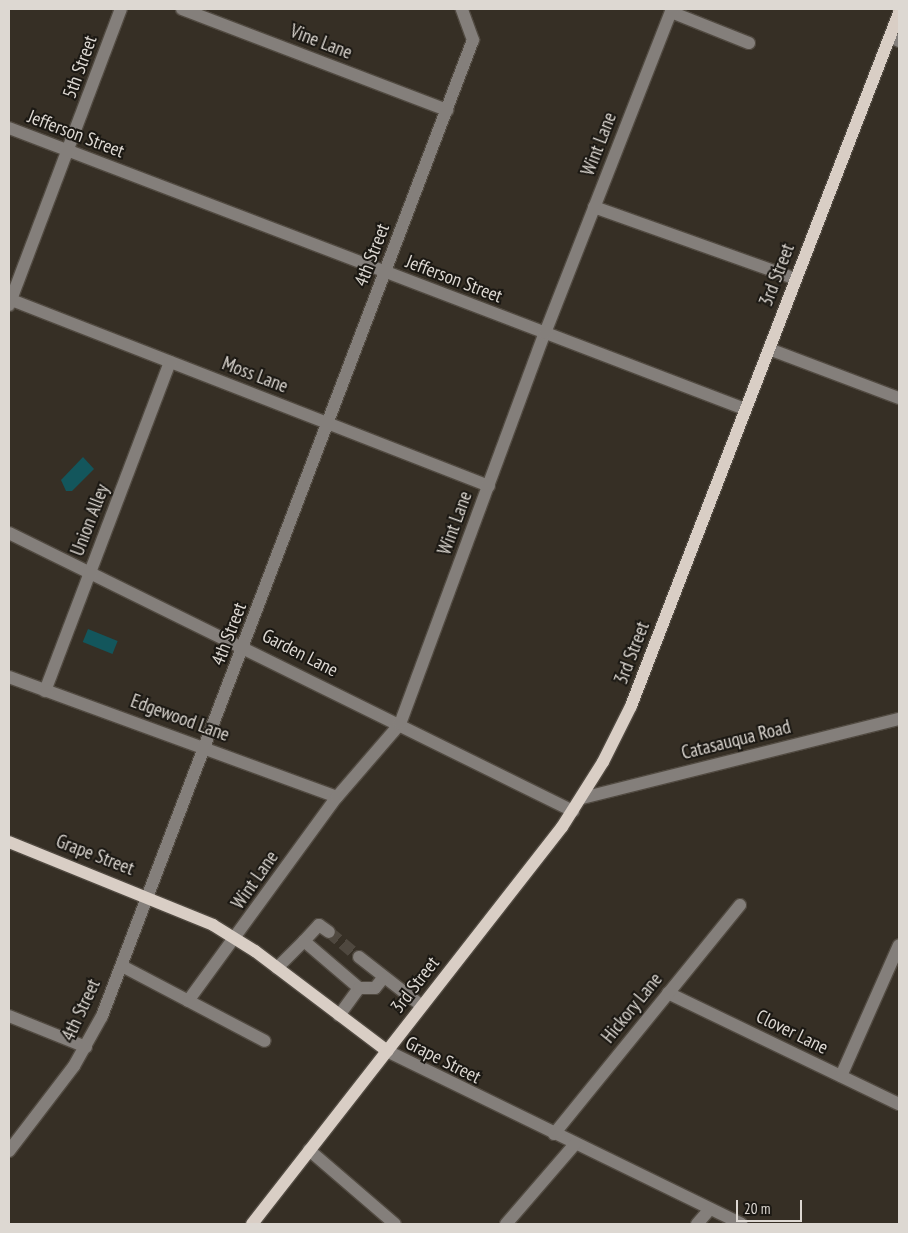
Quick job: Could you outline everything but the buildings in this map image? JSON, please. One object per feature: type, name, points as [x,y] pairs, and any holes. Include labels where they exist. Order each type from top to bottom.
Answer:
[{"type":"main road","name":"3rd Street","points":[[252,1224],[582,798],[631,706],[796,279],[895,39],[899,13]]},
{"type":"main road","name":"Grape Street","points":[[9,842],[148,895],[237,938],[387,1051]]},
{"type":"street","name":"5th Street","points":[[9,301],[121,9]]},
{"type":"street","name":"Vine Lane","points":[[182,9],[447,110]]},
{"type":"street","name":"4th Street","points":[[9,1151],[86,1047],[122,966],[473,40],[462,9]]},
{"type":"street","points":[[671,10],[749,43]]},
{"type":"street","name":"Wint Lane","points":[[188,1001],[237,938],[337,797],[400,724],[545,333],[671,10]]},
{"type":"street","name":"Jefferson Street","points":[[9,128],[746,410]]},
{"type":"street","points":[[594,207],[796,279]]},
{"type":"street","name":"Moss Lane","points":[[9,301],[489,486]]},
{"type":"street","points":[[769,349],[899,398]]},
{"type":"street","name":"Union Alley","points":[[45,691],[170,362]]},
{"type":"street","name":"Garden Lane","points":[[9,533],[244,645],[573,811]]},
{"type":"street","name":"Edgewood Lane","points":[[9,677],[206,747],[337,797]]},
{"type":"street","name":"Catasauqua Road","points":[[582,798],[899,719]]},
{"type":"street","name":"Hickory Lane","points":[[554,1134],[740,905]]},
{"type":"street","points":[[277,968],[304,942],[319,924],[329,932]]},
{"type":"street","points":[[304,942],[359,988],[375,988],[384,977]]},
{"type":"street","points":[[841,1076],[899,945]]},
{"type":"street","points":[[359,957],[422,1006]]},
{"type":"street","points":[[122,966],[265,1040]]},
{"type":"street","points":[[339,1016],[359,988]]},
{"type":"street","name":"Clover Lane","points":[[668,993],[899,1104]]},
{"type":"street","points":[[9,1016],[86,1047]]},
{"type":"street","name":"Grape Street","points":[[387,1051],[741,1224]]},
{"type":"street","points":[[506,1224],[574,1144]]},
{"type":"street","points":[[309,1150],[395,1224]]},
{"type":"street","points":[[697,1224],[710,1209]]},
{"type":"water","points":[[83,457],[94,469],[72,491],[66,491],[61,480]]},
{"type":"water","points":[[88,629],[118,641],[112,654],[83,642]]},
{"type":"tunnel","points":[[329,932],[359,957]]}]
